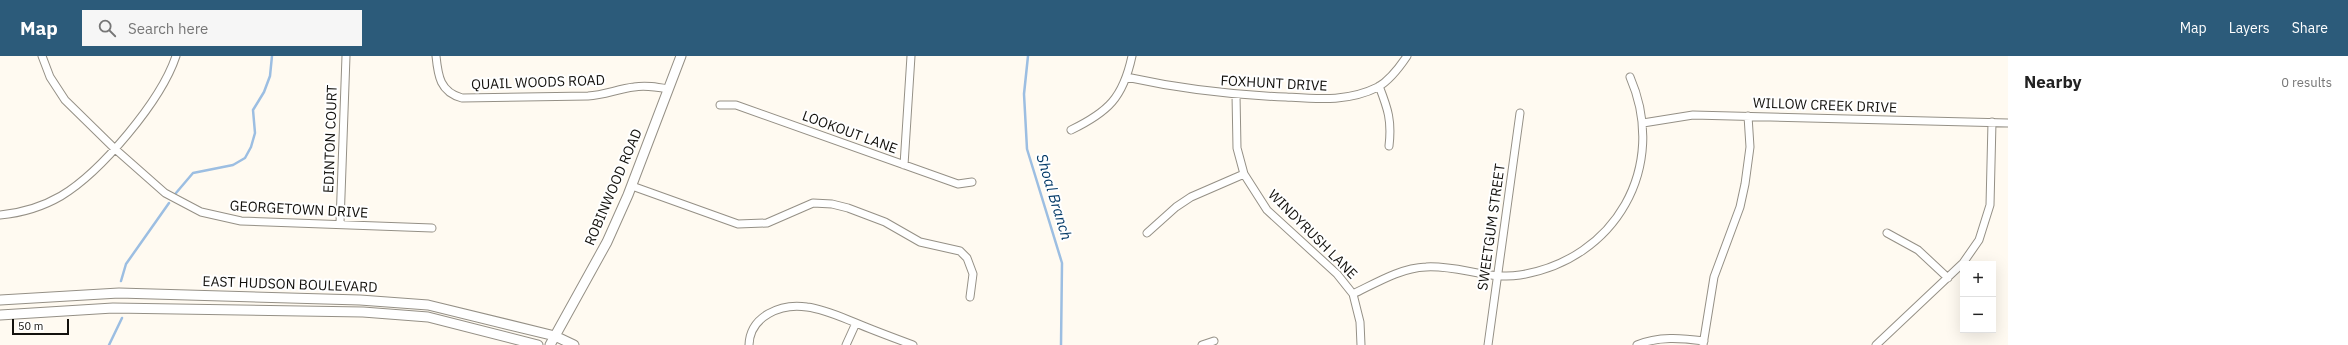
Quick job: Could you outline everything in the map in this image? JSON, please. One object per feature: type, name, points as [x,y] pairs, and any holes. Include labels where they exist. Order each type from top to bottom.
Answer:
[{"type":"main road","name":"ROBINWOOD ROAD","points":[[550,345],[607,242],[632,186],[681,56]]},
{"type":"main road","name":"EAST HUDSON BOULEVARD","points":[[0,300],[119,293],[360,300],[428,305],[555,336],[574,345]]},
{"type":"main road","name":"EAST HUDSON BOULEVARD","points":[[0,315],[113,308],[362,312],[428,317],[538,345]]},
{"type":"street","name":"GEORGETOWN DRIVE","points":[[42,56],[50,77],[65,100],[114,148],[165,193],[201,212],[241,221],[340,223],[432,228]]},
{"type":"street","points":[[0,215],[31,209],[62,195],[83,180],[114,148],[152,104],[165,82],[176,56]]},
{"type":"street","name":"EDINTON COURT","points":[[340,223],[346,56]]},
{"type":"street","name":"QUAIL WOODS ROAD","points":[[436,56],[440,81],[449,92],[462,98],[588,96],[603,95],[634,87],[652,86],[668,89]]},
{"type":"street","points":[[904,165],[910,56]]},
{"type":"street","points":[[1071,130],[1094,119],[1109,107],[1126,77],[1132,56]]},
{"type":"street","name":"FOXHUNT DRIVE","points":[[1126,77],[1175,88],[1236,95],[1334,99],[1351,97],[1379,86],[1391,76],[1407,56]]},
{"type":"street","points":[[1353,294],[1396,274],[1426,267],[1498,276],[1519,276],[1557,265],[1588,249],[1606,230],[1633,191],[1640,167],[1643,123],[1637,95],[1630,78]]},
{"type":"street","points":[[1379,86],[1389,112],[1391,128],[1389,146]]},
{"type":"street","name":"WINDYRUSH LANE","points":[[1236,95],[1237,148],[1244,174],[1267,210],[1337,274],[1353,294],[1360,322],[1361,345]]},
{"type":"street","name":"LOOKOUT LANE","points":[[720,105],[736,105],[958,184],[972,182]]},
{"type":"street","name":"SWEETGUM STREET","points":[[1488,345],[1520,113]]},
{"type":"street","name":"WILLOW CREEK DRIVE","points":[[1643,123],[1693,115],[2008,123]]},
{"type":"street","points":[[1637,345],[1646,341],[1669,338],[1703,343],[1714,277],[1740,207],[1745,184],[1750,148],[1748,116]]},
{"type":"street","points":[[1876,345],[1964,263],[1979,240],[1985,223],[1992,185],[1992,122]]},
{"type":"street","points":[[1148,233],[1176,207],[1191,198],[1244,174]]},
{"type":"street","points":[[632,186],[738,224],[767,223],[813,203],[832,204],[848,208],[885,222],[920,242],[960,251],[968,258],[973,274],[970,297]]},
{"type":"street","points":[[1887,233],[1918,250],[1948,278]]},
{"type":"street","points":[[749,345],[749,336],[759,320],[771,312],[785,307],[813,308],[913,345]]},
{"type":"street","points":[[846,345],[856,324]]},
{"type":"street","points":[[1202,345],[1214,340]]},
{"type":"waterway","points":[[176,193],[193,173],[233,165],[245,158],[251,147],[255,133],[253,110],[264,92],[270,76],[272,56]]},
{"type":"waterway","name":"Shoal Branch","points":[[1028,56],[1024,94],[1027,149],[1062,263],[1061,345]]},
{"type":"waterway","points":[[121,281],[126,264],[169,203]]},
{"type":"waterway","points":[[109,345],[122,318]]}]
